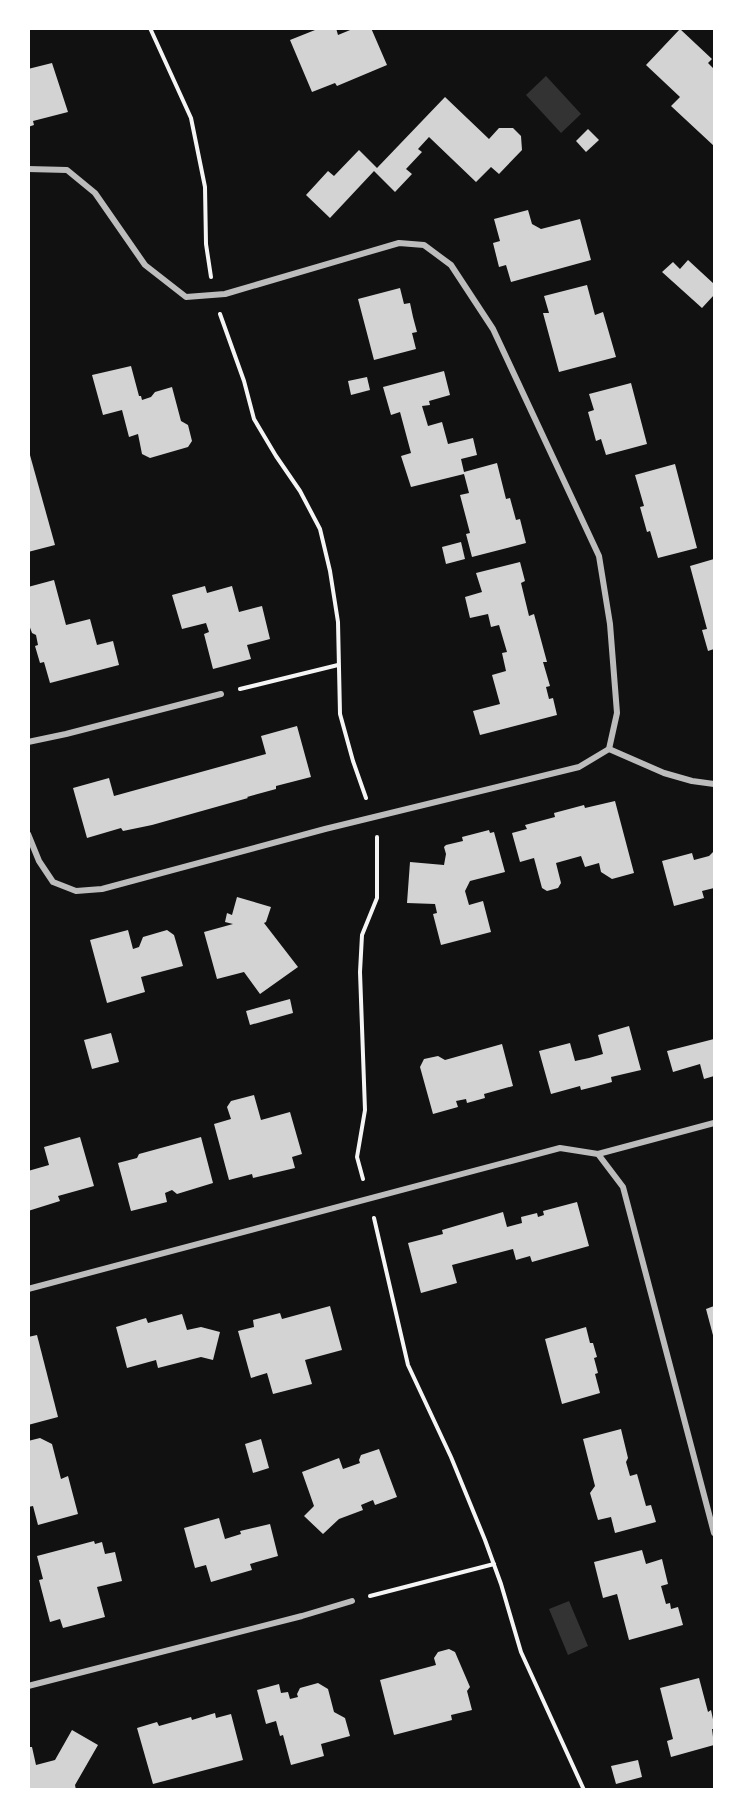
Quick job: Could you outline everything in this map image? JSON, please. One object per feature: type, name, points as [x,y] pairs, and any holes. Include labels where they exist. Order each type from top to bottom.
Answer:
[{"type":"street","points":[[28,169],[67,170],[95,194],[145,266],[186,297],[225,294],[399,243],[424,245],[451,265],[493,329],[599,556],[610,624],[616,713],[609,749],[579,767],[373,817],[102,889],[76,891],[53,882],[39,861],[28,834]]},
{"type":"street","points":[[28,742],[221,694]]},
{"type":"street","points":[[609,749],[663,773],[714,784]]},
{"type":"street","points":[[28,1289],[560,1148],[598,1154],[714,1123]]},
{"type":"street","points":[[598,1154],[623,1187],[714,1533]]},
{"type":"street","points":[[28,1686],[291,1619],[352,1601]]},
{"type":"path","points":[[150,28],[191,118],[206,187],[206,244],[214,295],[244,381],[254,419],[300,491],[320,529],[330,571],[338,622],[340,714],[377,833],[377,898],[362,935],[359,996],[364,1110],[357,1157],[369,1198],[408,1365],[451,1457],[494,1564],[521,1652],[584,1790]]},
{"type":"path","points":[[221,694],[338,665]]},
{"type":"path","points":[[352,1601],[494,1564]]},
{"type":"shaded area","points":[[546,76],[581,114],[561,133],[526,95]]},
{"type":"shaded area","points":[[569,1601],[588,1646],[568,1655],[549,1609]]},
{"type":"building","points":[[320,28],[336,28],[338,35],[355,28],[371,28],[387,65],[337,86],[335,83],[312,92],[290,40]]},
{"type":"building","points":[[680,29],[712,59],[708,63],[714,69],[714,146],[671,106],[680,97],[646,65]]},
{"type":"building","points":[[52,63],[68,112],[33,121],[34,125],[28,127],[28,69]]},
{"type":"building","points":[[445,97],[489,139],[499,128],[513,128],[521,136],[522,150],[499,174],[491,167],[476,182],[429,137],[418,149],[422,152],[406,169],[412,174],[395,192],[374,171],[330,218],[306,195],[328,171],[334,176],[359,150],[377,168]]},
{"type":"building","points":[[588,129],[599,140],[586,152],[576,141]]},
{"type":"building","points":[[528,210],[532,224],[541,229],[580,219],[591,260],[511,282],[506,265],[499,267],[493,243],[500,241],[494,219]]},
{"type":"building","points":[[688,260],[714,284],[714,295],[702,308],[662,272],[673,262],[680,269]]},
{"type":"building","points":[[587,285],[595,315],[603,312],[616,357],[559,372],[543,313],[549,313],[544,296]]},
{"type":"building","points":[[400,288],[404,304],[410,303],[417,332],[412,333],[416,349],[374,360],[358,299]]},
{"type":"building","points":[[131,366],[142,400],[151,397],[155,392],[172,387],[181,421],[188,425],[192,441],[188,447],[150,458],[142,454],[138,434],[129,437],[122,410],[103,415],[92,375]]},
{"type":"building","points":[[444,371],[450,395],[429,401],[430,405],[422,406],[428,426],[442,422],[448,444],[473,438],[477,455],[461,459],[464,472],[497,463],[506,499],[510,498],[516,520],[520,519],[526,543],[472,557],[466,534],[470,533],[460,495],[469,493],[464,474],[411,487],[401,456],[411,453],[400,412],[391,415],[383,387]]},
{"type":"building","points":[[367,377],[370,390],[351,395],[348,381]]},
{"type":"building","points":[[631,383],[647,444],[606,455],[601,439],[596,441],[588,412],[594,410],[589,394]]},
{"type":"building","points":[[28,448],[55,545],[28,552]]},
{"type":"building","points":[[675,464],[697,548],[658,558],[640,507],[644,506],[635,475]]},
{"type":"building","points":[[461,542],[465,559],[446,564],[442,547]]},
{"type":"building","points":[[714,559],[714,649],[708,651],[702,630],[707,629],[690,566]]},
{"type":"building","points":[[520,562],[525,581],[521,583],[529,616],[534,614],[547,662],[543,662],[550,686],[546,687],[549,699],[553,698],[557,715],[480,735],[473,711],[500,704],[492,675],[506,671],[502,653],[507,652],[499,625],[491,627],[488,614],[470,618],[465,597],[482,592],[476,573]]},
{"type":"building","points":[[54,580],[66,625],[90,619],[97,645],[113,641],[119,665],[50,683],[44,662],[40,663],[35,646],[38,645],[36,635],[32,633],[28,622],[28,587]]},
{"type":"building","points":[[205,586],[207,593],[232,586],[239,612],[262,606],[270,639],[247,645],[251,659],[213,669],[204,634],[209,632],[206,623],[182,629],[172,595]]},
{"type":"building","points":[[297,726],[311,777],[276,786],[276,789],[248,798],[152,825],[123,831],[121,828],[87,838],[73,788],[109,778],[114,796],[266,754],[261,736]]},
{"type":"building","points":[[615,801],[634,873],[612,879],[601,872],[599,863],[585,867],[581,856],[556,863],[561,883],[558,888],[547,891],[542,888],[534,858],[520,862],[512,833],[527,829],[525,825],[555,817],[554,813],[584,805],[585,808]]},
{"type":"building","points":[[489,830],[490,833],[494,832],[505,872],[470,881],[465,891],[469,905],[483,901],[491,932],[441,945],[433,914],[437,913],[435,904],[407,903],[410,862],[444,865],[446,845],[463,841],[462,837]]},
{"type":"building","points":[[714,851],[714,888],[702,891],[704,898],[674,906],[662,861],[692,853],[694,860],[709,856]]},
{"type":"building","points":[[237,897],[271,907],[264,923],[298,967],[260,994],[244,972],[217,979],[204,932],[233,924],[225,922],[227,913],[232,915]]},
{"type":"building","points":[[128,930],[133,949],[139,947],[143,937],[167,930],[174,935],[183,966],[141,977],[145,992],[107,1003],[90,940]]},
{"type":"building","points":[[290,999],[293,1013],[250,1025],[246,1011]]},
{"type":"building","points":[[629,1026],[641,1070],[611,1077],[612,1082],[581,1090],[580,1086],[551,1094],[539,1051],[570,1043],[575,1061],[589,1058],[603,1054],[598,1035]]},
{"type":"building","points":[[111,1033],[119,1062],[92,1069],[84,1040]]},
{"type":"building","points":[[714,1039],[714,1076],[704,1079],[700,1064],[673,1072],[667,1051]]},
{"type":"building","points":[[502,1044],[513,1086],[484,1094],[485,1098],[467,1103],[466,1099],[456,1101],[458,1107],[433,1114],[420,1067],[424,1059],[438,1056],[445,1060]]},
{"type":"building","points":[[254,1095],[261,1120],[290,1112],[302,1154],[292,1157],[295,1168],[253,1178],[252,1174],[229,1180],[214,1124],[231,1119],[227,1107],[231,1101]]},
{"type":"building","points":[[80,1137],[94,1186],[58,1196],[60,1201],[28,1211],[28,1171],[49,1165],[44,1147]]},
{"type":"building","points":[[201,1137],[213,1183],[177,1194],[172,1190],[165,1193],[167,1202],[131,1211],[118,1163],[137,1158],[139,1154]]},
{"type":"building","points":[[577,1202],[589,1246],[532,1262],[530,1256],[516,1260],[513,1249],[452,1265],[457,1283],[421,1293],[408,1243],[443,1234],[442,1230],[503,1212],[507,1227],[522,1223],[521,1217],[537,1213],[538,1217],[544,1215],[543,1211]]},
{"type":"building","points":[[330,1306],[342,1350],[305,1360],[312,1384],[273,1394],[267,1373],[251,1378],[238,1331],[254,1327],[253,1320],[280,1313],[282,1319]]},
{"type":"building","points":[[714,1306],[714,1339],[706,1309]]},
{"type":"building","points":[[182,1314],[187,1330],[201,1327],[220,1332],[213,1360],[201,1357],[158,1368],[156,1360],[127,1368],[116,1327],[146,1318],[148,1323]]},
{"type":"building","points":[[586,1327],[597,1357],[594,1358],[598,1373],[595,1374],[600,1393],[562,1404],[545,1339]]},
{"type":"building","points":[[37,1335],[58,1417],[28,1425],[28,1337]]},
{"type":"building","points":[[621,1429],[630,1476],[637,1474],[646,1506],[651,1505],[656,1522],[615,1533],[611,1517],[598,1520],[590,1493],[595,1486],[583,1439]]},
{"type":"building","points":[[40,1438],[52,1444],[61,1479],[68,1476],[78,1514],[38,1525],[33,1506],[28,1507],[28,1441]]},
{"type":"building","points":[[261,1439],[269,1468],[253,1473],[245,1444]]},
{"type":"building","points":[[379,1449],[397,1497],[375,1505],[373,1500],[361,1505],[363,1510],[339,1519],[323,1534],[304,1516],[314,1506],[302,1472],[339,1458],[343,1469],[360,1463],[361,1455]]},
{"type":"building","points":[[219,1518],[225,1539],[241,1534],[240,1531],[270,1524],[278,1556],[250,1564],[252,1570],[211,1582],[206,1565],[195,1568],[184,1528]]},
{"type":"building","points":[[94,1541],[95,1544],[102,1542],[105,1554],[115,1552],[122,1581],[97,1587],[105,1617],[63,1628],[60,1619],[50,1622],[39,1580],[43,1579],[37,1556]]},
{"type":"building","points":[[642,1550],[646,1564],[662,1559],[668,1584],[661,1586],[666,1604],[670,1603],[671,1609],[678,1607],[683,1625],[629,1640],[617,1594],[603,1598],[594,1562]]},
{"type":"building","points":[[449,1649],[455,1652],[470,1687],[467,1691],[472,1710],[451,1715],[452,1720],[394,1735],[380,1680],[436,1665],[434,1658],[438,1652]]},
{"type":"building","points":[[699,1678],[708,1712],[711,1710],[714,1745],[671,1757],[667,1741],[673,1739],[660,1688]]},
{"type":"building","points":[[318,1683],[328,1689],[334,1712],[345,1718],[350,1736],[321,1744],[324,1756],[291,1765],[283,1735],[280,1736],[276,1721],[266,1724],[257,1690],[279,1684],[281,1693],[288,1692],[290,1699],[298,1697],[300,1688]]},
{"type":"building","points":[[215,1713],[216,1718],[231,1714],[243,1760],[153,1784],[137,1728],[157,1722],[159,1726],[191,1717],[192,1720]]},
{"type":"building","points":[[72,1730],[98,1745],[75,1785],[76,1790],[28,1790],[28,1747],[32,1747],[36,1765],[55,1760]]},
{"type":"building","points":[[638,1760],[642,1777],[616,1784],[611,1766]]}]
